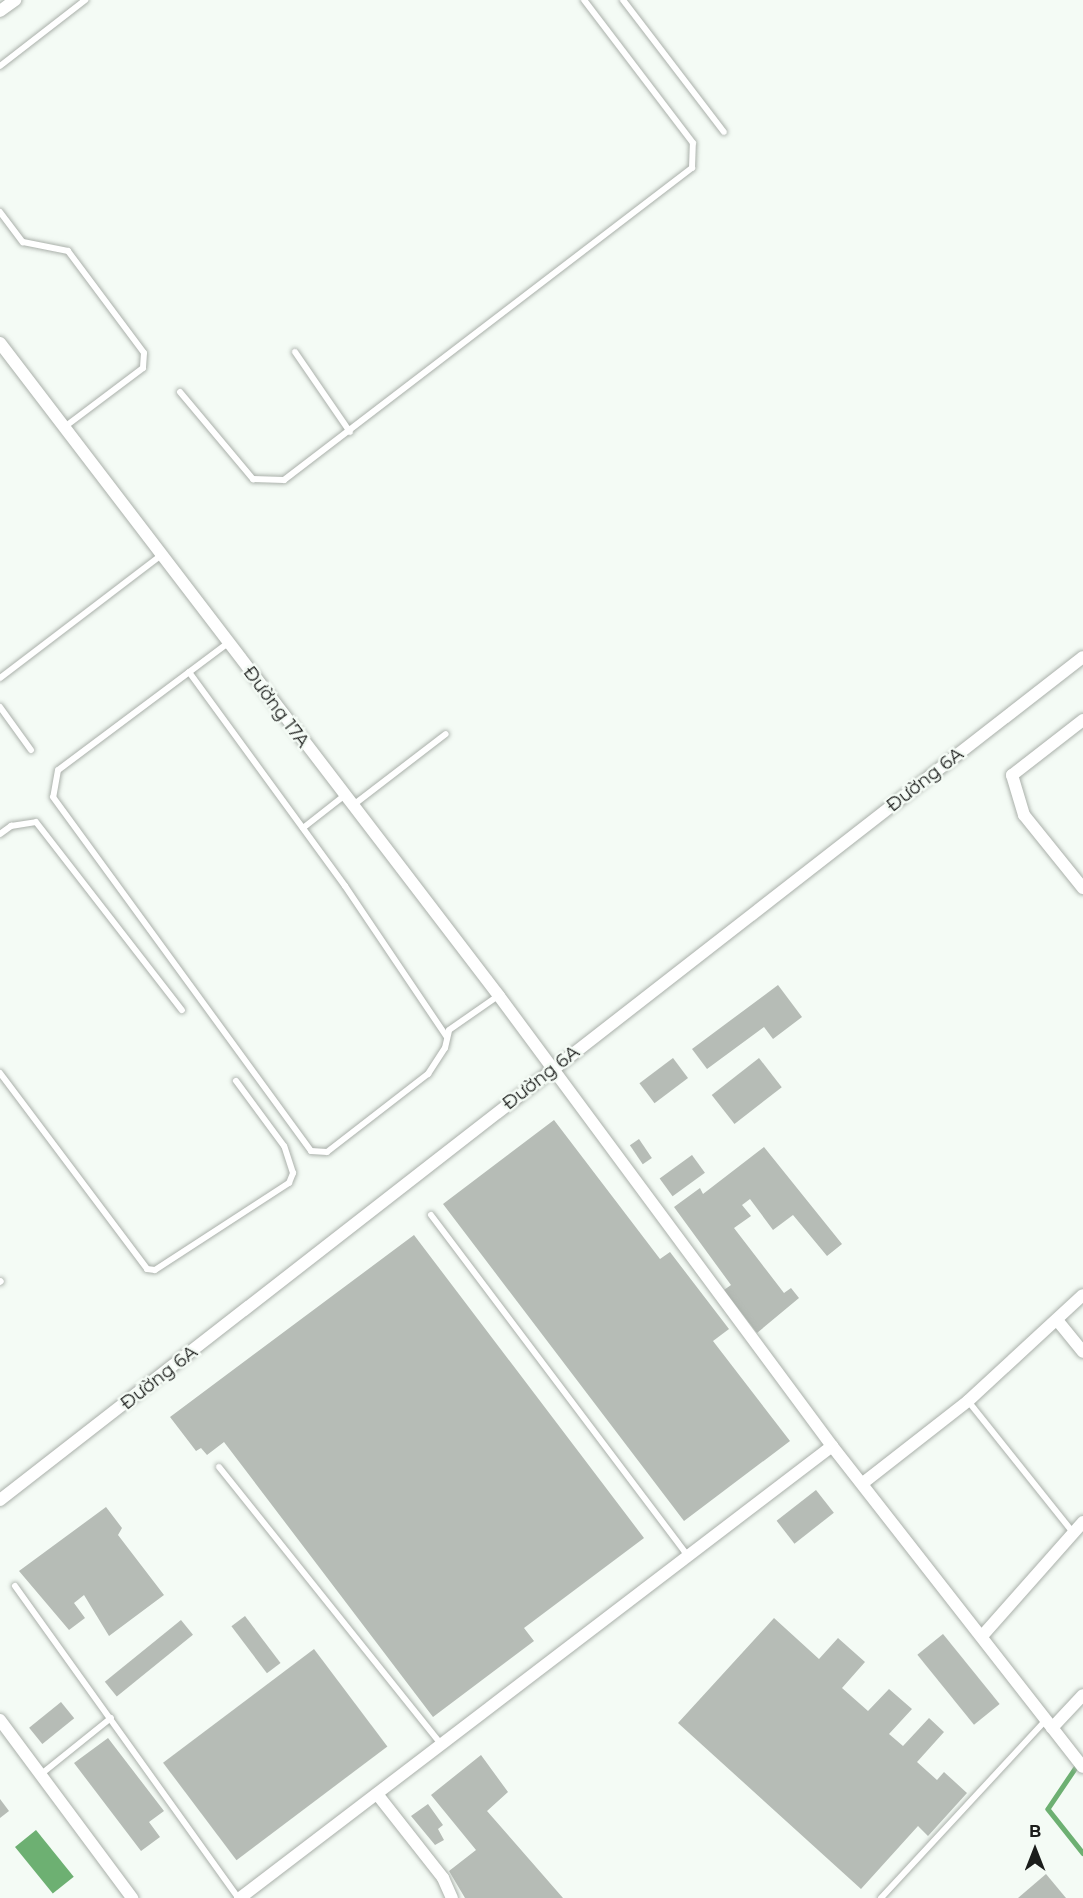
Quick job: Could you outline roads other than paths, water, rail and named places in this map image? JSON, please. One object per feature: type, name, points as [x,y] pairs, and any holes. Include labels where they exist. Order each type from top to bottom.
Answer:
[{"type":"street","points":[[0,11],[15,0]]},
{"type":"street","name":"Đường 17A","points":[[0,344],[499,996],[832,1446],[983,1635],[1052,1727]]},
{"type":"street","name":"Đường 6A","points":[[0,1500],[1083,657]]},
{"type":"street","points":[[1081,883],[1024,815],[1012,775],[1083,720]]},
{"type":"street","points":[[863,1483],[968,1401],[1083,1295]]},
{"type":"street","points":[[1057,1320],[1083,1352]]},
{"type":"street","points":[[239,1898],[442,1744],[686,1553],[832,1446]]},
{"type":"street","points":[[983,1635],[1083,1522]]},
{"type":"street","points":[[1083,1695],[1052,1727],[1083,1767]]},
{"type":"street","points":[[0,1720],[132,1898]]},
{"type":"street","points":[[377,1794],[443,1878],[452,1898]]},
{"type":"lane","points":[[0,66],[85,0]]},
{"type":"lane","points":[[180,392],[253,479],[284,480],[350,432],[692,168],[693,143],[584,0]]},
{"type":"lane","points":[[623,0],[724,132]]},
{"type":"lane","points":[[0,212],[23,242],[68,251],[144,353],[143,368],[63,428]]},
{"type":"lane","points":[[295,352],[350,432]]},
{"type":"lane","points":[[0,678],[160,556]]},
{"type":"lane","points":[[228,644],[58,770],[55,806],[311,1151],[327,1152],[428,1074],[447,1037],[499,996]]},
{"type":"lane","points":[[189,672],[303,828],[447,1037]]},
{"type":"lane","points":[[0,707],[31,750]]},
{"type":"lane","points":[[303,828],[348,801],[446,734]]},
{"type":"lane","points":[[0,834],[17,824],[36,822],[182,1010]]},
{"type":"lane","points":[[0,1073],[147,1269],[155,1270],[289,1183],[293,1173],[284,1146],[236,1082]]},
{"type":"lane","points":[[431,1215],[686,1553]]},
{"type":"lane","points":[[968,1401],[1074,1534]]},
{"type":"lane","points":[[219,1467],[442,1744]]},
{"type":"lane","points":[[15,1586],[239,1898]]},
{"type":"lane","points":[[40,1775],[111,1718]]},
{"type":"lane","points":[[880,1898],[1052,1727]]},
{"type":"waterway","points":[[1079,1763],[1048,1809],[1083,1853]]}]
